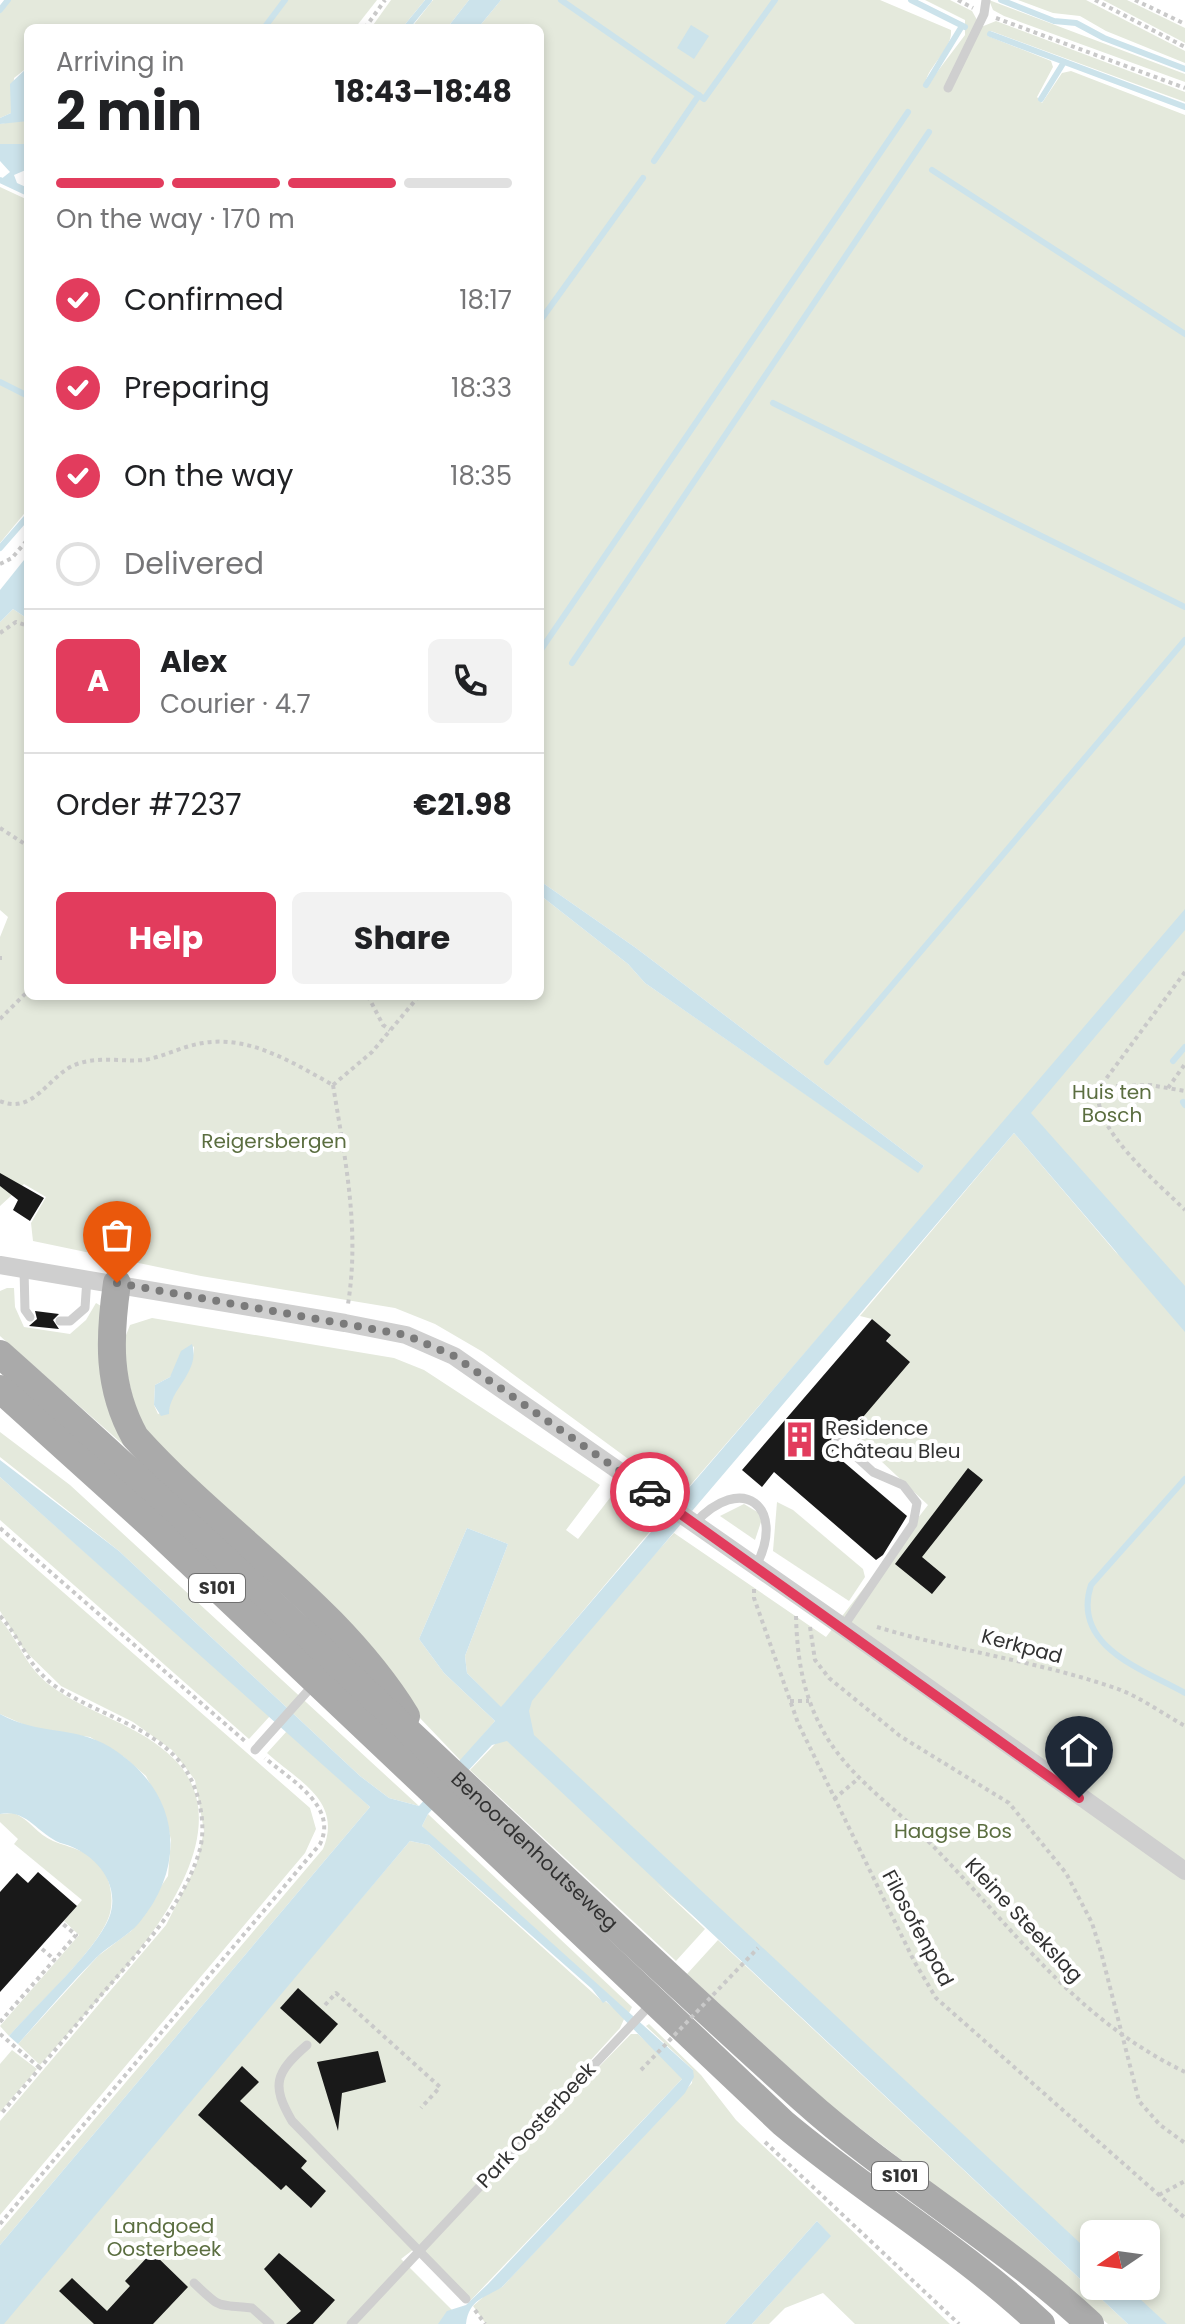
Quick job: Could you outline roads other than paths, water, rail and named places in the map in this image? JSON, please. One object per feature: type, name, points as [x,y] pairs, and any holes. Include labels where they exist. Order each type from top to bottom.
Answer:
[{"type":"main road","points":[[117,1283],[110,1354],[118,1401],[135,1437],[336,1624],[388,1686],[427,1751]]},
{"type":"main road","name":"Benoordenhoutseweg","points":[[0,1354],[169,1504],[427,1751],[445,1786],[647,2008],[830,2163],[955,2253],[1041,2324]]},
{"type":"main road","name":"Benoordenhoutseweg","points":[[0,1389],[306,1692],[445,1786],[805,2101],[863,2149],[1017,2261],[1090,2324]]},
{"type":"street","points":[[0,1265],[406,1335],[454,1356],[843,1627],[1185,1871]]},
{"type":"lane","points":[[948,88],[984,14],[986,0]]},
{"type":"lane","points":[[24,1269],[23,1302],[30,1317]]},
{"type":"lane","points":[[60,1321],[70,1321],[85,1308],[87,1278]]},
{"type":"lane","points":[[838,1440],[873,1472],[903,1485],[917,1503],[913,1524],[843,1627]]},
{"type":"lane","points":[[694,1524],[715,1503],[727,1498],[750,1500],[764,1514],[766,1526],[765,1544],[756,1566]]},
{"type":"lane","points":[[255,1750],[306,1692]]},
{"type":"lane","name":"Park Oosterbeek","points":[[351,2324],[647,2008]]},
{"type":"lane","points":[[307,2045],[290,2060],[279,2079],[277,2095],[292,2121],[466,2299]]},
{"type":"lane","points":[[194,2283],[216,2305],[226,2309],[252,2308],[270,2324]]},
{"type":"water","points":[[469,0],[501,0],[481,24],[450,24]]},
{"type":"water","points":[[691,25],[709,36],[694,59],[677,48]]},
{"type":"water","points":[[24,71],[24,121],[0,124],[0,118],[11,113],[10,84]]},
{"type":"water","points":[[0,144],[24,144],[24,171],[14,175],[17,183],[24,186],[24,191],[0,180],[10,172],[0,161]]},
{"type":"water","points":[[24,560],[24,616],[13,609],[0,622],[0,590]]},
{"type":"water","points":[[544,884],[636,948],[924,1166],[918,1173],[645,983],[628,964],[544,898]]},
{"type":"water","points":[[1185,909],[1185,930],[1031,1113],[1185,1286],[1185,1332],[1014,1133],[572,1652],[532,1701],[529,1711],[534,1735],[1080,2243],[1080,2279],[507,1741],[492,1745],[428,1814],[422,1826],[693,2070],[694,2077],[685,2093],[502,2287],[474,2304],[466,2324],[438,2324],[447,2311],[466,2305],[488,2284],[682,2079],[606,2001],[603,2003],[592,1989],[429,1845],[410,1841],[4,2324],[0,2324],[0,2245],[370,1807],[0,1477],[0,1460],[119,1551],[360,1776],[389,1798],[419,1806],[495,1721],[444,1673],[419,1639],[467,1528],[508,1544],[465,1656],[467,1673],[501,1707]]},
{"type":"water","points":[[192,1344],[194,1354],[189,1372],[174,1396],[169,1414],[161,1416],[154,1405],[155,1385],[170,1377],[181,1351]]},
{"type":"water","points":[[0,1714],[14,1721],[97,1740],[110,1747],[133,1764],[150,1784],[163,1805],[169,1828],[170,1852],[166,1876],[155,1900],[139,1923],[96,1958],[18,2044],[9,2036],[102,1932],[109,1918],[112,1893],[103,1872],[86,1855],[47,1836],[18,1815],[0,1814]]},
{"type":"water","points":[[817,2221],[831,2236],[752,2324],[725,2324]]},
{"type":"water","points":[[1102,2300],[1141,2300],[1167,2324],[1128,2324]]},
{"type":"waterway","points":[[0,10],[8,0]]},
{"type":"waterway","points":[[267,24],[285,0]]},
{"type":"waterway","points":[[409,24],[429,0]]},
{"type":"waterway","points":[[561,0],[704,99],[775,0]]},
{"type":"waterway","points":[[911,0],[965,27]]},
{"type":"waterway","points":[[1001,0],[1054,21],[1076,23],[1104,38],[1185,69]]},
{"type":"waterway","points":[[926,85],[962,26]]},
{"type":"waterway","points":[[990,34],[1185,107]]},
{"type":"waterway","points":[[1041,99],[1064,62]]},
{"type":"waterway","points":[[654,161],[699,95]]},
{"type":"waterway","points":[[544,645],[908,112]]},
{"type":"waterway","points":[[572,663],[929,132]]},
{"type":"waterway","points":[[932,170],[1185,334]]},
{"type":"waterway","points":[[544,315],[643,178]]},
{"type":"waterway","points":[[0,180],[24,191]]},
{"type":"waterway","points":[[0,382],[24,394]]},
{"type":"waterway","points":[[773,403],[1185,607]]},
{"type":"waterway","points":[[0,548],[24,521]]},
{"type":"waterway","points":[[827,1062],[1185,640]]},
{"type":"waterway","points":[[1173,1061],[1185,1047]]},
{"type":"waterway","points":[[1185,1479],[1091,1585],[1088,1606],[1091,1624],[1114,1653],[1185,1693]]},
{"type":"place","name":"Residence Château Bleu","points":[[799,1439]]},
{"type":"park label","name":"Huis ten Bosch","points":[[1112,1104]]},
{"type":"park label","name":"Reigersbergen","points":[[274,1141]]},
{"type":"park label","name":"Haagse Bos","points":[[953,1831]]},
{"type":"park label","name":"Landgoed Oosterbeek","points":[[164,2238]]}]
